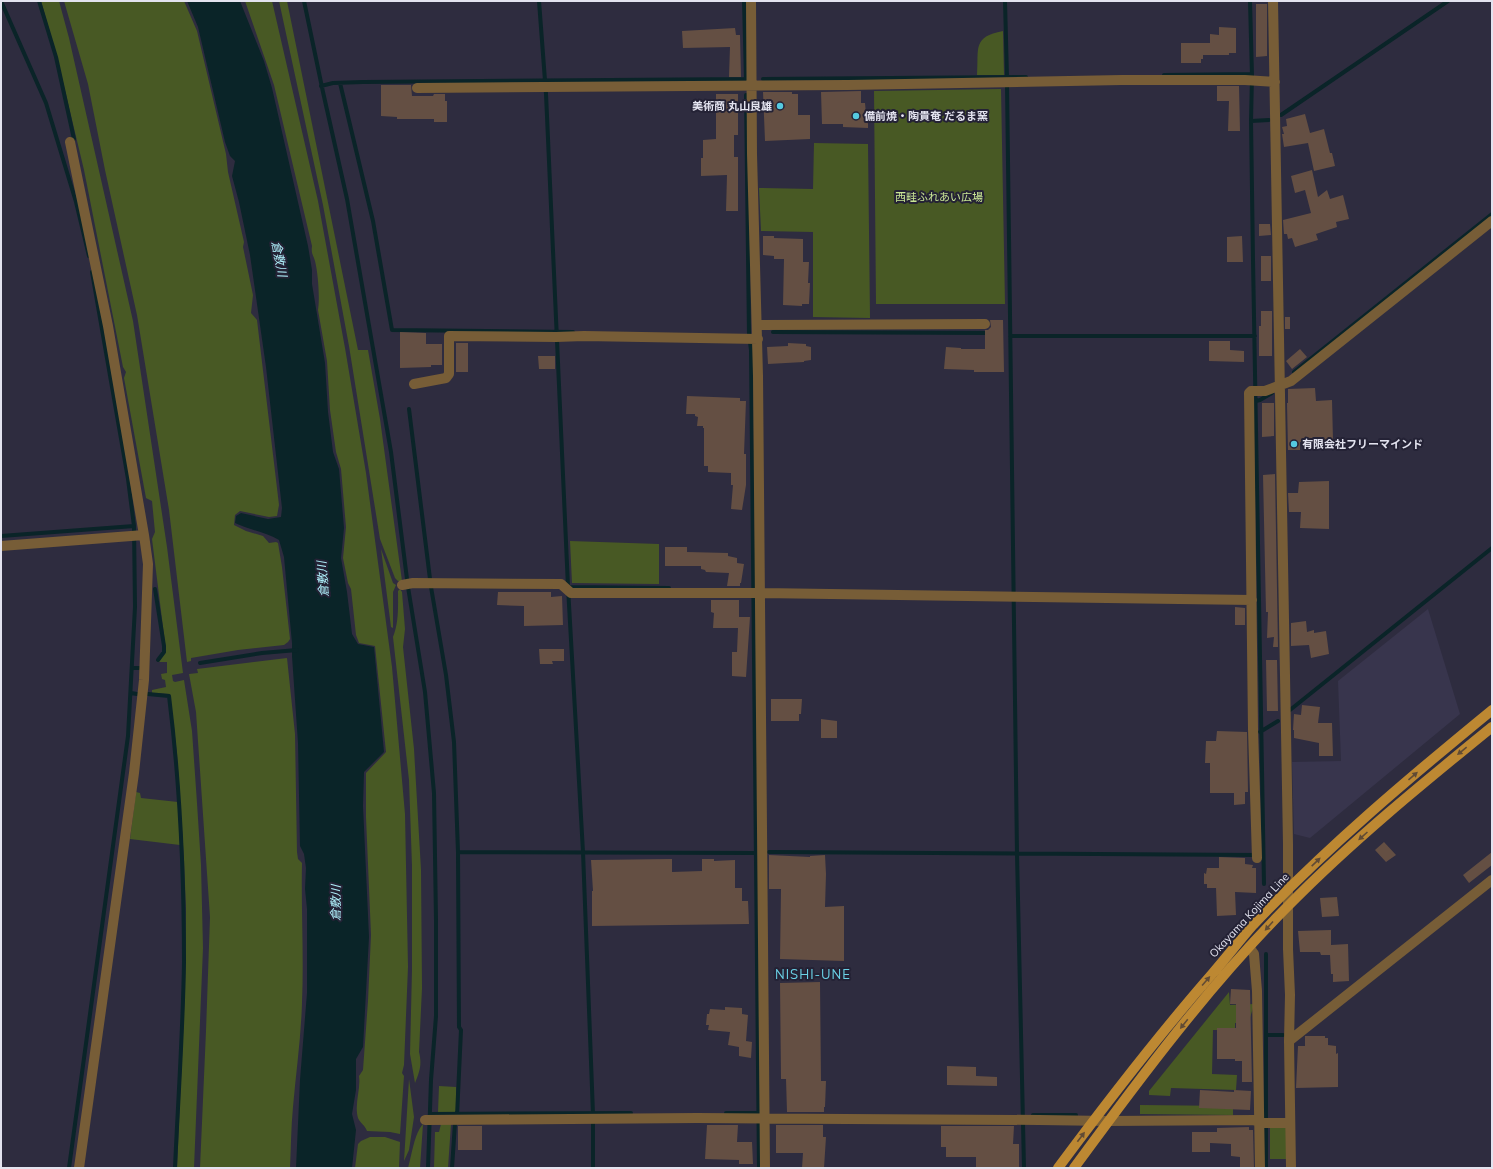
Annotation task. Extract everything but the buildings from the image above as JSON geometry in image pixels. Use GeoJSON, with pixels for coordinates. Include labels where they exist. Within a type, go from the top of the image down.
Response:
{"type":"FeatureCollection","features":[{"type":"Feature","properties":{"kind":"main road","name":"Okayama Kojima Line"},"geometry":{"type":"LineString","coordinates":[[1058,1168],[1130,1072],[1194,994],[1253,926],[1288,889],[1346,834],[1492,710]]}},
{"type":"Feature","properties":{"kind":"main road","name":"Okayama Kojima Line"},"geometry":{"type":"LineString","coordinates":[[1074,1168],[1108,1121],[1183,1024],[1249,947],[1323,871],[1409,795],[1492,727]]}},
{"type":"Feature","properties":{"kind":"street"},"geometry":{"type":"LineString","coordinates":[[751,1],[757,325],[752,339],[755,593],[765,1062],[760,1118],[765,1168]]}},
{"type":"Feature","properties":{"kind":"street"},"geometry":{"type":"LineString","coordinates":[[1273,1],[1288,889],[1288,979],[1290,995],[1289,1041],[1291,1168]]}},
{"type":"Feature","properties":{"kind":"street"},"geometry":{"type":"LineString","coordinates":[[417,88],[752,86],[1122,80],[1246,80],[1275,82]]}},
{"type":"Feature","properties":{"kind":"street"},"geometry":{"type":"LineString","coordinates":[[70,142],[108,326],[138,536],[148,564],[144,680],[134,773],[79,1168]]}},
{"type":"Feature","properties":{"kind":"street"},"geometry":{"type":"LineString","coordinates":[[1257,855],[1249,393],[1280,386],[1291,381],[1492,221]]}},
{"type":"Feature","properties":{"kind":"street"},"geometry":{"type":"LineString","coordinates":[[757,325],[985,324]]}},
{"type":"Feature","properties":{"kind":"street"},"geometry":{"type":"LineString","coordinates":[[414,384],[446,378],[449,374],[449,336],[584,336],[752,339]]}},
{"type":"Feature","properties":{"kind":"street"},"geometry":{"type":"LineString","coordinates":[[1,546],[138,536]]}},
{"type":"Feature","properties":{"kind":"street"},"geometry":{"type":"LineString","coordinates":[[402,585],[413,583],[561,584],[571,593],[755,593],[1013,597],[1252,598]]}},
{"type":"Feature","properties":{"kind":"street"},"geometry":{"type":"LineString","coordinates":[[1289,1041],[1492,880]]}},
{"type":"Feature","properties":{"kind":"street"},"geometry":{"type":"LineString","coordinates":[[1249,947],[1254,954],[1257,991],[1260,1168]]}},
{"type":"Feature","properties":{"kind":"street"},"geometry":{"type":"LineString","coordinates":[[430,1120],[540,1118],[760,1118],[1093,1121],[1254,1120],[1271,1123],[1290,1123]]}},
{"type":"Feature","properties":{"kind":"shaded area"},"geometry":{"type":"Polygon","coordinates":[[[1428,609],[1460,714],[1310,838],[1294,834],[1292,762],[1341,761],[1338,681],[1428,609]]]}},
{"type":"Feature","properties":{"kind":"green space"},"geometry":{"type":"Polygon","coordinates":[[[41,1],[59,1],[69,38],[133,321],[167,547],[183,673],[172,675],[173,681],[175,682],[184,680],[192,731],[201,865],[203,948],[194,1168],[177,1168],[185,990],[186,909],[177,754],[170,694],[152,693],[152,690],[166,687],[165,680],[162,679],[161,674],[167,673],[167,662],[159,662],[166,651],[152,539],[155,532],[152,501],[146,498],[124,378],[126,372],[123,367],[84,170],[57,57],[41,1]]]}},
{"type":"Feature","properties":{"kind":"green space"},"geometry":{"type":"Polygon","coordinates":[[[64,1],[184,1],[197,31],[226,154],[228,172],[244,242],[243,247],[253,295],[251,313],[257,320],[279,505],[277,516],[269,517],[240,511],[235,515],[234,525],[246,531],[263,536],[269,543],[278,543],[290,639],[284,645],[238,650],[191,658],[191,661],[187,662],[169,510],[137,315],[105,170],[88,84],[64,1]]]}},
{"type":"Feature","properties":{"kind":"green space"},"geometry":{"type":"Polygon","coordinates":[[[245,1],[272,1],[318,201],[366,473],[392,667],[405,814],[408,967],[404,1065],[402,1073],[404,1076],[400,1134],[367,1131],[359,1120],[357,1113],[359,1076],[363,1070],[371,935],[366,817],[366,773],[386,752],[375,646],[359,643],[356,635],[351,589],[348,583],[343,558],[346,527],[341,469],[336,452],[330,410],[327,361],[318,310],[318,279],[312,246],[274,85],[245,1]]]}},
{"type":"Feature","properties":{"kind":"green space"},"geometry":{"type":"Polygon","coordinates":[[[279,1],[287,1],[358,350],[368,350],[380,419],[402,581],[398,581],[395,578],[380,539],[349,346],[323,205],[279,1]]]}},
{"type":"Feature","properties":{"kind":"green space"},"geometry":{"type":"Polygon","coordinates":[[[1003,31],[1004,75],[977,75],[979,45],[986,37],[1003,31]]]}},
{"type":"Feature","properties":{"kind":"green space","name":"西畦ふれあい広場"},"geometry":{"type":"Polygon","coordinates":[[[1001,89],[1005,304],[876,304],[874,91],[1001,89]]]}},
{"type":"Feature","properties":{"kind":"green space"},"geometry":{"type":"Polygon","coordinates":[[[814,143],[868,144],[870,318],[813,317],[813,232],[761,231],[759,188],[813,189],[814,143]]]}},
{"type":"Feature","properties":{"kind":"green space"},"geometry":{"type":"Polygon","coordinates":[[[570,541],[659,544],[659,584],[572,583],[570,541]]]}},
{"type":"Feature","properties":{"kind":"green space"},"geometry":{"type":"Polygon","coordinates":[[[381,549],[393,583],[396,585],[393,592],[393,628],[391,627],[381,549]]]}},
{"type":"Feature","properties":{"kind":"green space"},"geometry":{"type":"Polygon","coordinates":[[[400,589],[402,592],[405,629],[403,647],[414,749],[421,870],[422,988],[419,1052],[420,1064],[415,1083],[410,1054],[412,866],[409,780],[393,637],[397,620],[398,591],[400,589]]]}},
{"type":"Feature","properties":{"kind":"green space"},"geometry":{"type":"Polygon","coordinates":[[[287,658],[295,734],[297,852],[298,859],[302,863],[303,950],[300,1042],[292,1115],[290,1168],[200,1168],[210,917],[196,712],[189,674],[198,673],[197,669],[287,658]]]}},
{"type":"Feature","properties":{"kind":"green space"},"geometry":{"type":"Polygon","coordinates":[[[136,792],[140,793],[141,798],[178,802],[180,845],[130,839],[136,792]]]}},
{"type":"Feature","properties":{"kind":"green space"},"geometry":{"type":"Polygon","coordinates":[[[1229,992],[1230,1005],[1254,1004],[1250,1018],[1240,1023],[1235,1023],[1235,1030],[1213,1030],[1212,1074],[1237,1075],[1236,1090],[1171,1088],[1170,1096],[1149,1095],[1149,1091],[1229,992]]]}},
{"type":"Feature","properties":{"kind":"green space"},"geometry":{"type":"Polygon","coordinates":[[[409,1079],[414,1117],[409,1150],[404,1161],[409,1079]]]}},
{"type":"Feature","properties":{"kind":"green space"},"geometry":{"type":"Polygon","coordinates":[[[439,1086],[456,1087],[456,1112],[438,1112],[439,1086]]]}},
{"type":"Feature","properties":{"kind":"green space"},"geometry":{"type":"Polygon","coordinates":[[[1140,1105],[1233,1106],[1233,1115],[1140,1114],[1140,1105]]]}},
{"type":"Feature","properties":{"kind":"green space"},"geometry":{"type":"Polygon","coordinates":[[[423,1124],[420,1168],[408,1168],[417,1133],[423,1124]]]}},
{"type":"Feature","properties":{"kind":"green space"},"geometry":{"type":"Polygon","coordinates":[[[441,1124],[451,1124],[448,1168],[434,1168],[435,1132],[439,1132],[441,1124]]]}},
{"type":"Feature","properties":{"kind":"green space"},"geometry":{"type":"Polygon","coordinates":[[[1270,1126],[1286,1126],[1287,1159],[1270,1159],[1270,1126]]]}},
{"type":"Feature","properties":{"kind":"green space"},"geometry":{"type":"Polygon","coordinates":[[[370,1137],[385,1137],[400,1142],[399,1168],[355,1168],[358,1144],[370,1137]]]}},
{"type":"Feature","properties":{"kind":"water","name":"倉敷川"},"geometry":{"type":"Polygon","coordinates":[[[187,1],[240,1],[264,61],[272,88],[308,246],[312,270],[312,284],[325,363],[328,412],[333,452],[339,469],[344,528],[341,558],[352,634],[358,644],[374,647],[384,752],[364,772],[363,806],[369,937],[363,1047],[356,1059],[356,1090],[352,1114],[356,1130],[352,1168],[296,1168],[300,1080],[307,993],[307,909],[305,889],[306,868],[304,854],[300,846],[298,743],[292,643],[284,557],[279,540],[235,523],[236,516],[241,513],[268,519],[281,517],[282,508],[266,367],[250,255],[232,176],[235,161],[230,156],[225,142],[198,27],[187,1]]]}},
{"type":"Feature","properties":{"kind":"waterway"},"geometry":{"type":"LineString","coordinates":[[1,1],[46,103],[76,202],[89,256]]}},
{"type":"Feature","properties":{"kind":"waterway"},"geometry":{"type":"LineString","coordinates":[[39,1],[56,57],[74,139]]}},
{"type":"Feature","properties":{"kind":"waterway"},"geometry":{"type":"LineString","coordinates":[[304,1],[347,199],[391,452],[408,587],[425,692],[434,793],[436,920],[436,1016],[431,1080],[428,1168]]}},
{"type":"Feature","properties":{"kind":"waterway"},"geometry":{"type":"LineString","coordinates":[[539,1],[546,94],[568,587],[583,852],[593,1114],[593,1168]]}},
{"type":"Feature","properties":{"kind":"waterway"},"geometry":{"type":"LineString","coordinates":[[744,1],[746,79]]}},
{"type":"Feature","properties":{"kind":"waterway"},"geometry":{"type":"LineString","coordinates":[[1005,1],[1007,78]]}},
{"type":"Feature","properties":{"kind":"waterway"},"geometry":{"type":"LineString","coordinates":[[1250,1],[1264,884]]}},
{"type":"Feature","properties":{"kind":"waterway"},"geometry":{"type":"LineString","coordinates":[[1281,115],[1448,1]]}},
{"type":"Feature","properties":{"kind":"waterway"},"geometry":{"type":"LineString","coordinates":[[1164,75],[1252,74]]}},
{"type":"Feature","properties":{"kind":"waterway"},"geometry":{"type":"LineString","coordinates":[[763,79],[1026,77]]}},
{"type":"Feature","properties":{"kind":"waterway"},"geometry":{"type":"LineString","coordinates":[[321,86],[333,83],[363,82],[747,79]]}},
{"type":"Feature","properties":{"kind":"waterway"},"geometry":{"type":"LineString","coordinates":[[340,83],[373,221],[392,330],[573,332]]}},
{"type":"Feature","properties":{"kind":"waterway"},"geometry":{"type":"LineString","coordinates":[[1007,84],[1017,854],[1024,1168]]}},
{"type":"Feature","properties":{"kind":"waterway"},"geometry":{"type":"LineString","coordinates":[[746,95],[749,334],[751,350],[759,1168]]}},
{"type":"Feature","properties":{"kind":"waterway"},"geometry":{"type":"LineString","coordinates":[[1251,121],[1269,120]]}},
{"type":"Feature","properties":{"kind":"waterway"},"geometry":{"type":"LineString","coordinates":[[1294,372],[1492,214]]}},
{"type":"Feature","properties":{"kind":"waterway"},"geometry":{"type":"LineString","coordinates":[[69,1168],[128,736],[135,607],[134,526],[128,479],[92,272]]}},
{"type":"Feature","properties":{"kind":"waterway"},"geometry":{"type":"LineString","coordinates":[[773,332],[990,333]]}},
{"type":"Feature","properties":{"kind":"waterway"},"geometry":{"type":"LineString","coordinates":[[1010,336],[1255,336]]}},
{"type":"Feature","properties":{"kind":"waterway"},"geometry":{"type":"LineString","coordinates":[[1256,401],[1272,393]]}},
{"type":"Feature","properties":{"kind":"waterway"},"geometry":{"type":"LineString","coordinates":[[409,409],[431,587],[446,675],[454,742],[458,852],[459,1027],[461,1030],[457,1116]]}},
{"type":"Feature","properties":{"kind":"waterway"},"geometry":{"type":"LineString","coordinates":[[1,536],[134,526]]}},
{"type":"Feature","properties":{"kind":"waterway"},"geometry":{"type":"LineString","coordinates":[[1290,710],[1492,548]]}},
{"type":"Feature","properties":{"kind":"waterway"},"geometry":{"type":"LineString","coordinates":[[568,587],[669,588]]}},
{"type":"Feature","properties":{"kind":"waterway"},"geometry":{"type":"LineString","coordinates":[[155,589],[164,646],[164,652],[158,660]]}},
{"type":"Feature","properties":{"kind":"waterway"},"geometry":{"type":"LineString","coordinates":[[200,663],[262,653],[297,650]]}},
{"type":"Feature","properties":{"kind":"waterway"},"geometry":{"type":"LineString","coordinates":[[132,668],[139,668]]}},
{"type":"Feature","properties":{"kind":"waterway"},"geometry":{"type":"LineString","coordinates":[[131,693],[137,694]]}},
{"type":"Feature","properties":{"kind":"waterway"},"geometry":{"type":"LineString","coordinates":[[148,694],[169,696],[181,829],[184,962],[182,1040],[175,1168]]}},
{"type":"Feature","properties":{"kind":"waterway"},"geometry":{"type":"LineString","coordinates":[[1260,732],[1278,721]]}},
{"type":"Feature","properties":{"kind":"waterway"},"geometry":{"type":"LineString","coordinates":[[458,852],[757,853]]}},
{"type":"Feature","properties":{"kind":"waterway"},"geometry":{"type":"LineString","coordinates":[[769,852],[1257,855]]}},
{"type":"Feature","properties":{"kind":"waterway"},"geometry":{"type":"LineString","coordinates":[[1266,954],[1266,1168]]}},
{"type":"Feature","properties":{"kind":"waterway"},"geometry":{"type":"LineString","coordinates":[[1266,1035],[1283,1035]]}},
{"type":"Feature","properties":{"kind":"waterway"},"geometry":{"type":"LineString","coordinates":[[430,1114],[631,1113]]}},
{"type":"Feature","properties":{"kind":"waterway"},"geometry":{"type":"LineString","coordinates":[[726,1113],[759,1113]]}},
{"type":"Feature","properties":{"kind":"waterway"},"geometry":{"type":"LineString","coordinates":[[1033,1115],[1076,1115]]}},
{"type":"Feature","properties":{"kind":"waterway"},"geometry":{"type":"LineString","coordinates":[[452,1168],[455,1123]]}},
{"type":"Feature","properties":{"kind":"place","name":"美術商 丸山良雄"},"geometry":{"type":"Point","coordinates":[780,106]}},
{"type":"Feature","properties":{"kind":"place","name":"備前焼・陶貴奄 だるま窯"},"geometry":{"type":"Point","coordinates":[856,116]}},
{"type":"Feature","properties":{"kind":"place","name":"有限会社フリーマインド"},"geometry":{"type":"Point","coordinates":[1294,444]}},
{"type":"Feature","properties":{"kind":"district","name":"NISHI-UNE"},"geometry":{"type":"Point","coordinates":[813,974]}}]}
